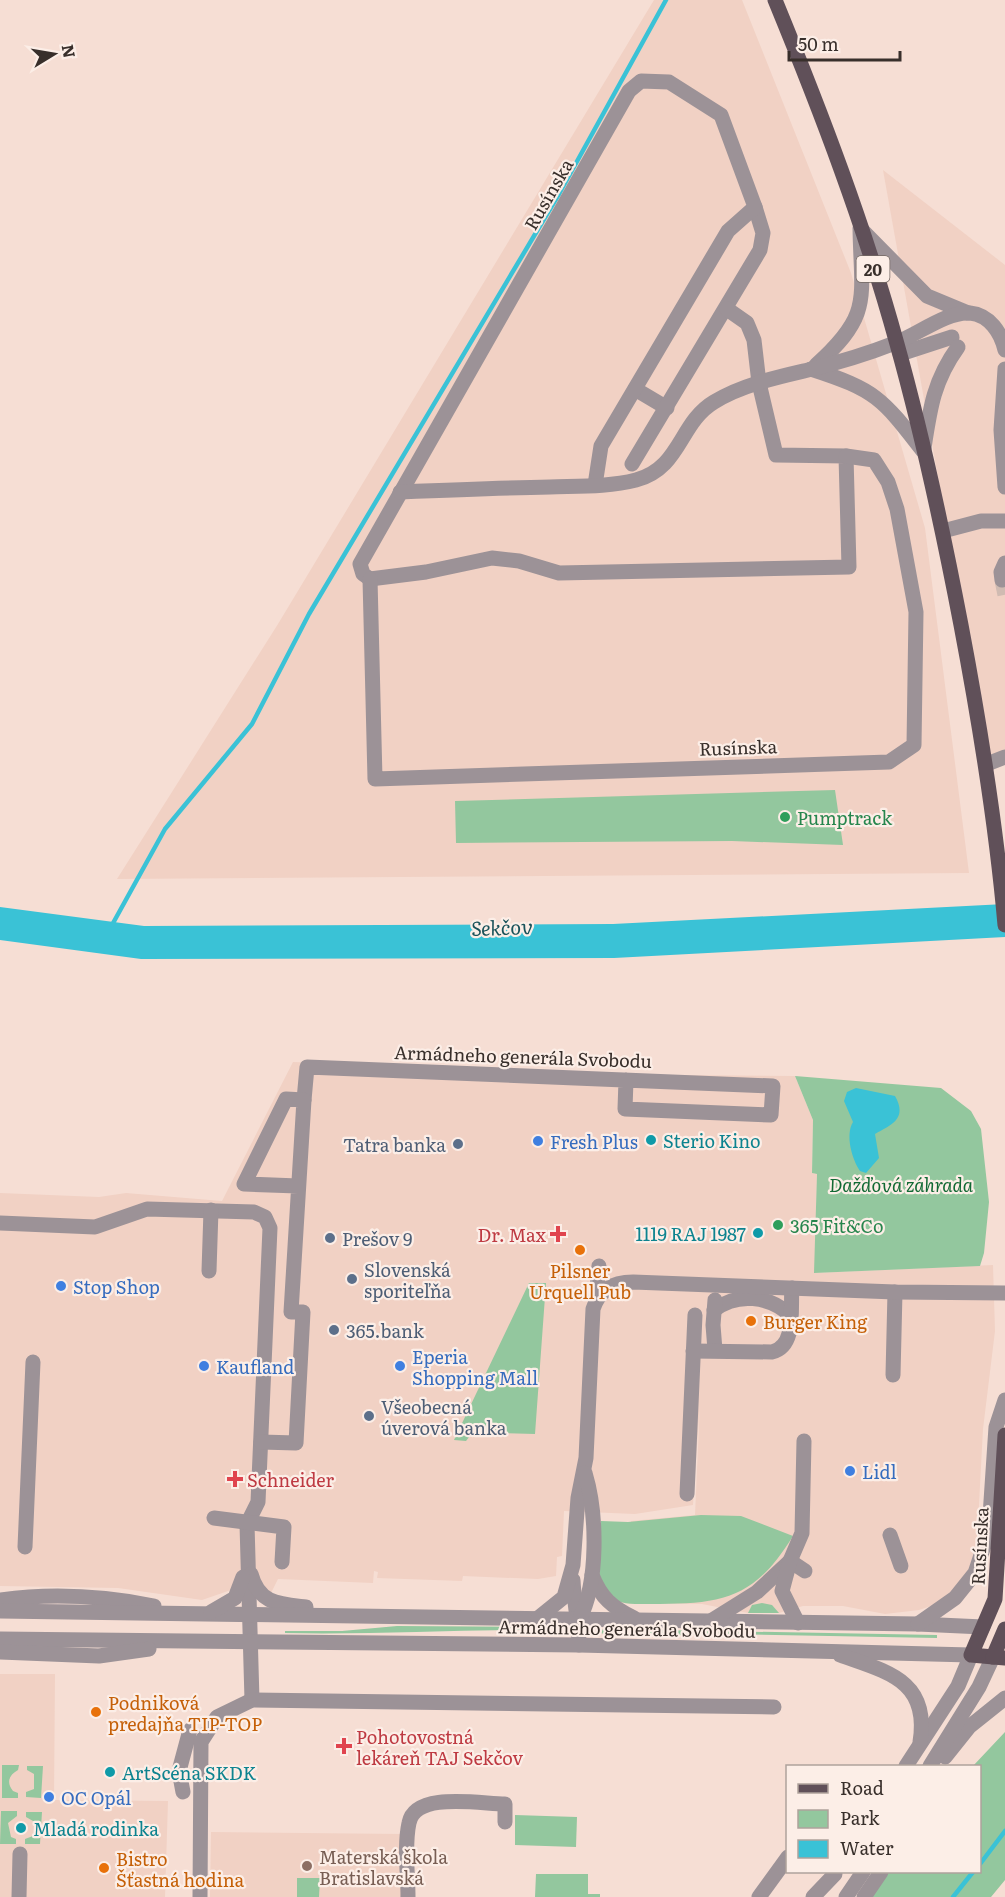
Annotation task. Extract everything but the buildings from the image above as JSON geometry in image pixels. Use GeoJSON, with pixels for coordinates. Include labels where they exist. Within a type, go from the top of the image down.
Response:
{"type":"FeatureCollection","features":[{"type":"Feature","properties":{"kind":"main road","name":"20"},"geometry":{"type":"LineString","coordinates":[[776,0],[860,228],[898,348],[943,531],[987,764],[1005,925]]}},
{"type":"Feature","properties":{"kind":"main road","name":"Rusínska"},"geometry":{"type":"LineString","coordinates":[[971,1655],[995,1599],[1005,1435]]}},
{"type":"Feature","properties":{"kind":"main road"},"geometry":{"type":"LineString","coordinates":[[983,1627],[1005,1629],[999,1658]]}},
{"type":"Feature","properties":{"kind":"main road","name":"Armádneho generála Svobodu"},"geometry":{"type":"LineString","coordinates":[[971,1655],[999,1658]]}},
{"type":"Feature","properties":{"kind":"street","name":"Rusínska"},"geometry":{"type":"LineString","coordinates":[[632,464],[727,309],[760,250],[763,233],[721,116],[669,82],[641,81],[629,91],[360,564],[363,574],[370,579],[375,779],[889,762],[914,745],[916,612],[897,509],[888,482],[874,460],[846,456],[776,455],[759,383],[758,357],[747,323],[727,309]]}},
{"type":"Feature","properties":{"kind":"street"},"geometry":{"type":"LineString","coordinates":[[595,485],[601,446],[728,231],[755,207]]}},
{"type":"Feature","properties":{"kind":"street"},"geometry":{"type":"LineString","coordinates":[[860,228],[927,296],[990,322],[1002,337],[1005,350]]}},
{"type":"Feature","properties":{"kind":"street"},"geometry":{"type":"LineString","coordinates":[[811,369],[843,340],[856,322],[861,304],[860,228]]}},
{"type":"Feature","properties":{"kind":"street"},"geometry":{"type":"LineString","coordinates":[[898,348],[929,325],[968,313]]}},
{"type":"Feature","properties":{"kind":"street"},"geometry":{"type":"LineString","coordinates":[[400,492],[595,485],[635,480],[654,473],[671,459],[695,420],[713,402],[759,383],[811,369],[898,348],[955,342],[942,368],[931,400],[923,451]]}},
{"type":"Feature","properties":{"kind":"street"},"geometry":{"type":"LineString","coordinates":[[811,369],[854,383],[888,405],[923,451]]}},
{"type":"Feature","properties":{"kind":"street"},"geometry":{"type":"LineString","coordinates":[[1005,369],[1002,430],[1005,487]]}},
{"type":"Feature","properties":{"kind":"street"},"geometry":{"type":"LineString","coordinates":[[635,389],[667,408]]}},
{"type":"Feature","properties":{"kind":"street"},"geometry":{"type":"LineString","coordinates":[[370,579],[426,572],[492,558],[519,561],[559,573],[849,567],[846,456]]}},
{"type":"Feature","properties":{"kind":"street"},"geometry":{"type":"LineString","coordinates":[[943,531],[981,521],[1005,520]]}},
{"type":"Feature","properties":{"kind":"street"},"geometry":{"type":"LineString","coordinates":[[1002,580],[1001,572],[1005,563]]}},
{"type":"Feature","properties":{"kind":"street"},"geometry":{"type":"LineString","coordinates":[[987,764],[1005,757]]}},
{"type":"Feature","properties":{"kind":"street","name":"Armádneho generála Svobodu"},"geometry":{"type":"LineString","coordinates":[[304,1100],[307,1067],[626,1080],[772,1086],[771,1115],[625,1109],[626,1080]]}},
{"type":"Feature","properties":{"kind":"street"},"geometry":{"type":"LineString","coordinates":[[261,1442],[296,1443],[303,1312],[291,1312],[304,1100],[286,1099],[244,1184],[298,1186]]}},
{"type":"Feature","properties":{"kind":"street"},"geometry":{"type":"LineString","coordinates":[[0,1223],[94,1227],[147,1209],[254,1212],[265,1217],[270,1228],[258,1502],[246,1524],[252,1700]]}},
{"type":"Feature","properties":{"kind":"street"},"geometry":{"type":"LineString","coordinates":[[209,1272],[211,1210]]}},
{"type":"Feature","properties":{"kind":"street","name":"Armádneho generála Svobodu"},"geometry":{"type":"LineString","coordinates":[[538,1618],[564,1597],[573,1565],[578,1498],[585,1473],[593,1309],[597,1298],[598,1266]]}},
{"type":"Feature","properties":{"kind":"street"},"geometry":{"type":"LineString","coordinates":[[597,1298],[607,1288],[624,1282],[895,1292],[998,1293]]}},
{"type":"Feature","properties":{"kind":"street"},"geometry":{"type":"LineString","coordinates":[[715,1350],[716,1285]]}},
{"type":"Feature","properties":{"kind":"street"},"geometry":{"type":"LineString","coordinates":[[693,1351],[776,1351],[784,1345],[789,1336],[792,1288]]}},
{"type":"Feature","properties":{"kind":"street"},"geometry":{"type":"LineString","coordinates":[[893,1375],[895,1292]]}},
{"type":"Feature","properties":{"kind":"street"},"geometry":{"type":"LineString","coordinates":[[714,1310],[735,1300],[769,1300],[790,1315]]}},
{"type":"Feature","properties":{"kind":"street"},"geometry":{"type":"LineString","coordinates":[[687,1494],[695,1315]]}},
{"type":"Feature","properties":{"kind":"street"},"geometry":{"type":"LineString","coordinates":[[26,1547],[33,1362]]}},
{"type":"Feature","properties":{"kind":"street"},"geometry":{"type":"LineString","coordinates":[[918,1624],[955,1598],[975,1574],[989,1531],[996,1427],[1005,1400]]}},
{"type":"Feature","properties":{"kind":"street"},"geometry":{"type":"LineString","coordinates":[[798,1623],[782,1591],[790,1561],[802,1533],[804,1441]]}},
{"type":"Feature","properties":{"kind":"street"},"geometry":{"type":"LineString","coordinates":[[579,1620],[586,1605],[591,1572],[593,1499],[585,1473]]}},
{"type":"Feature","properties":{"kind":"street"},"geometry":{"type":"LineString","coordinates":[[214,1518],[233,1519],[246,1524],[284,1527],[282,1562]]}},
{"type":"Feature","properties":{"kind":"street"},"geometry":{"type":"LineString","coordinates":[[890,1534],[901,1566]]}},
{"type":"Feature","properties":{"kind":"street"},"geometry":{"type":"LineString","coordinates":[[0,1600],[23,1597],[114,1598],[199,1614],[226,1606],[238,1593],[247,1556]]}},
{"type":"Feature","properties":{"kind":"street","name":"Armádneho generála Svobodu"},"geometry":{"type":"LineString","coordinates":[[247,1556],[256,1589],[270,1602],[391,1617]]}},
{"type":"Feature","properties":{"kind":"street"},"geometry":{"type":"LineString","coordinates":[[790,1561],[805,1571]]}},
{"type":"Feature","properties":{"kind":"street","name":"Armádneho generála Svobodu"},"geometry":{"type":"LineString","coordinates":[[709,1622],[757,1592],[790,1561]]}},
{"type":"Feature","properties":{"kind":"street"},"geometry":{"type":"LineString","coordinates":[[573,1565],[574,1600],[579,1620],[579,1646]]}},
{"type":"Feature","properties":{"kind":"street"},"geometry":{"type":"LineString","coordinates":[[591,1572],[602,1597],[616,1609],[639,1621]]}},
{"type":"Feature","properties":{"kind":"street","name":"Armádneho generála Svobodu"},"geometry":{"type":"LineString","coordinates":[[0,1611],[918,1624],[983,1627]]}},
{"type":"Feature","properties":{"kind":"street","name":"Armádneho generála Svobodu"},"geometry":{"type":"LineString","coordinates":[[0,1639],[829,1650],[971,1655]]}},
{"type":"Feature","properties":{"kind":"street"},"geometry":{"type":"LineString","coordinates":[[0,1652],[99,1656],[194,1642]]}},
{"type":"Feature","properties":{"kind":"street"},"geometry":{"type":"LineString","coordinates":[[829,1650],[882,1668],[898,1677],[910,1690],[921,1708],[923,1726],[919,1747]]}},
{"type":"Feature","properties":{"kind":"street"},"geometry":{"type":"LineString","coordinates":[[907,1765],[958,1686],[971,1655]]}},
{"type":"Feature","properties":{"kind":"street"},"geometry":{"type":"LineString","coordinates":[[931,1765],[999,1658]]}},
{"type":"Feature","properties":{"kind":"street"},"geometry":{"type":"LineString","coordinates":[[940,1765],[969,1727],[1005,1698]]}},
{"type":"Feature","properties":{"kind":"street"},"geometry":{"type":"LineString","coordinates":[[200,1897],[201,1742],[217,1717],[252,1700],[774,1707]]}},
{"type":"Feature","properties":{"kind":"street"},"geometry":{"type":"LineString","coordinates":[[190,1730],[177,1792],[201,1792]]}},
{"type":"Feature","properties":{"kind":"street"},"geometry":{"type":"LineString","coordinates":[[408,1897],[409,1821],[415,1809],[430,1802],[505,1804],[505,1822]]}},
{"type":"Feature","properties":{"kind":"street"},"geometry":{"type":"LineString","coordinates":[[19,1897],[20,1854]]}},
{"type":"Feature","properties":{"kind":"street"},"geometry":{"type":"LineString","coordinates":[[759,1897],[786,1860]]}},
{"type":"Feature","properties":{"kind":"street"},"geometry":{"type":"LineString","coordinates":[[813,1897],[836,1873]]}},
{"type":"Feature","properties":{"kind":"street"},"geometry":{"type":"LineString","coordinates":[[820,1897],[836,1873]]}},
{"type":"Feature","properties":{"kind":"street"},"geometry":{"type":"LineString","coordinates":[[846,1897],[862,1873]]}},
{"type":"Feature","properties":{"kind":"street"},"geometry":{"type":"LineString","coordinates":[[864,1897],[880,1873]]}},
{"type":"Feature","properties":{"kind":"shaded area"},"geometry":{"type":"Polygon","coordinates":[[[654,0],[742,0],[851,273],[925,528],[969,873],[117,879],[278,624],[654,0]]]}},
{"type":"Feature","properties":{"kind":"shaded area"},"geometry":{"type":"Polygon","coordinates":[[[883,170],[1005,265],[1005,763],[990,768],[883,170]]]}},
{"type":"Feature","properties":{"kind":"shaded area"},"geometry":{"type":"Polygon","coordinates":[[[293,1062],[667,1075],[795,1076],[813,1120],[812,1173],[817,1174],[815,1273],[993,1265],[995,1331],[983,1429],[977,1542],[969,1569],[954,1590],[934,1605],[919,1610],[885,1614],[843,1606],[803,1606],[779,1613],[748,1613],[702,1604],[622,1603],[631,1521],[695,1515],[700,1402],[693,1505],[635,1514],[564,1511],[562,1556],[557,1557],[556,1576],[538,1579],[463,1576],[462,1581],[377,1578],[378,1572],[374,1571],[373,1583],[278,1579],[271,1593],[231,1590],[202,1600],[118,1588],[0,1586],[0,1193],[99,1197],[126,1193],[222,1201],[293,1062]]]}},
{"type":"Feature","properties":{"kind":"shaded area"},"geometry":{"type":"Polygon","coordinates":[[[0,1674],[55,1674],[54,1800],[168,1801],[165,1897],[0,1897],[0,1674]]]}},
{"type":"Feature","properties":{"kind":"shaded area","name":"Materská škola Bratislavská"},"geometry":{"type":"Polygon","coordinates":[[[211,1832],[403,1834],[402,1897],[210,1897],[211,1832]]]}},
{"type":"Feature","properties":{"kind":"green space"},"geometry":{"type":"Polygon","coordinates":[[[835,790],[843,845],[732,841],[456,843],[455,801],[835,790]]]}},
{"type":"Feature","properties":{"kind":"green space","name":"Dažďová záhrada"},"geometry":{"type":"Polygon","coordinates":[[[795,1076],[941,1088],[971,1111],[981,1129],[989,1202],[984,1253],[980,1266],[814,1273],[817,1174],[812,1173],[813,1120],[795,1076]]]}},
{"type":"Feature","properties":{"kind":"green space"},"geometry":{"type":"Polygon","coordinates":[[[529,1283],[546,1283],[535,1434],[473,1432],[466,1441],[454,1440],[529,1283]]]}},
{"type":"Feature","properties":{"kind":"green space"},"geometry":{"type":"Polygon","coordinates":[[[701,1515],[741,1516],[793,1536],[764,1574],[749,1586],[716,1600],[697,1603],[639,1604],[621,1602],[607,1593],[599,1568],[601,1521],[628,1522],[701,1515]]]}},
{"type":"Feature","properties":{"kind":"green space"},"geometry":{"type":"Polygon","coordinates":[[[762,1603],[772,1605],[779,1613],[748,1613],[752,1605],[762,1603]]]}},
{"type":"Feature","properties":{"kind":"green space"},"geometry":{"type":"Polygon","coordinates":[[[397,1626],[549,1628],[545,1630],[285,1633],[285,1631],[342,1631],[397,1626]]]}},
{"type":"Feature","properties":{"kind":"green space"},"geometry":{"type":"Polygon","coordinates":[[[603,1629],[937,1635],[937,1638],[724,1634],[613,1637],[601,1633],[603,1629]]]}},
{"type":"Feature","properties":{"kind":"green space"},"geometry":{"type":"Polygon","coordinates":[[[1005,1732],[1005,1880],[991,1897],[861,1897],[877,1873],[981,1873],[981,1765],[974,1765],[1005,1732]]]}},
{"type":"Feature","properties":{"kind":"green space"},"geometry":{"type":"Polygon","coordinates":[[[2,1765],[19,1765],[9,1782],[13,1791],[18,1793],[18,1798],[2,1798],[2,1765]]]}},
{"type":"Feature","properties":{"kind":"green space"},"geometry":{"type":"Polygon","coordinates":[[[27,1766],[43,1766],[41,1798],[26,1797],[26,1792],[34,1789],[34,1774],[27,1770],[27,1766]]]}},
{"type":"Feature","properties":{"kind":"green space"},"geometry":{"type":"Polygon","coordinates":[[[1,1811],[17,1811],[17,1816],[8,1823],[11,1837],[16,1839],[16,1844],[0,1844],[1,1811]]]}},
{"type":"Feature","properties":{"kind":"green space"},"geometry":{"type":"Polygon","coordinates":[[[26,1812],[42,1812],[40,1844],[25,1844],[25,1839],[33,1836],[35,1830],[33,1821],[26,1817],[26,1812]]]}},
{"type":"Feature","properties":{"kind":"green space"},"geometry":{"type":"Polygon","coordinates":[[[515,1815],[577,1817],[576,1847],[515,1845],[515,1815]]]}},
{"type":"Feature","properties":{"kind":"green space"},"geometry":{"type":"Polygon","coordinates":[[[536,1874],[588,1874],[588,1894],[600,1894],[600,1897],[535,1897],[536,1874]]]}},
{"type":"Feature","properties":{"kind":"green space"},"geometry":{"type":"Polygon","coordinates":[[[297,1878],[320,1878],[319,1897],[297,1897],[297,1878]]]}},
{"type":"Feature","properties":{"kind":"water","name":"Sekčov"},"geometry":{"type":"Polygon","coordinates":[[[1005,904],[1005,937],[614,958],[141,959],[0,940],[0,907],[144,926],[613,924],[1005,904]]]}},
{"type":"Feature","properties":{"kind":"water"},"geometry":{"type":"Polygon","coordinates":[[[856,1088],[895,1096],[900,1110],[899,1116],[892,1124],[875,1134],[879,1158],[866,1173],[860,1171],[852,1154],[850,1133],[853,1122],[844,1101],[847,1092],[856,1088]]]}},
{"type":"Feature","properties":{"kind":"waterway"},"geometry":{"type":"LineString","coordinates":[[112,925],[165,829],[252,724],[309,614],[559,194],[666,0]]}},
{"type":"Feature","properties":{"kind":"waterway"},"geometry":{"type":"LineString","coordinates":[[981,1863],[1005,1831]]}},
{"type":"Feature","properties":{"kind":"waterway"},"geometry":{"type":"LineString","coordinates":[[953,1897],[972,1873]]}},
{"type":"Feature","properties":{"kind":"tunnel"},"geometry":{"type":"LineString","coordinates":[[1002,580],[1005,595]]}},
{"type":"Feature","properties":{"kind":"place","name":"Pumptrack"},"geometry":{"type":"Point","coordinates":[785,817]}},
{"type":"Feature","properties":{"kind":"place","name":"Sterio Kino"},"geometry":{"type":"Point","coordinates":[651,1140]}},
{"type":"Feature","properties":{"kind":"place","name":"Fresh Plus"},"geometry":{"type":"Point","coordinates":[538,1141]}},
{"type":"Feature","properties":{"kind":"place","name":"Tatra banka"},"geometry":{"type":"Point","coordinates":[458,1144]}},
{"type":"Feature","properties":{"kind":"place","name":"365 Fit&Co"},"geometry":{"type":"Point","coordinates":[778,1225]}},
{"type":"Feature","properties":{"kind":"place","name":"1119 RAJ 1987"},"geometry":{"type":"Point","coordinates":[758,1233]}},
{"type":"Feature","properties":{"kind":"place","name":"Dr. Max"},"geometry":{"type":"Point","coordinates":[558,1234]}},
{"type":"Feature","properties":{"kind":"place","name":"Prešov 9"},"geometry":{"type":"Point","coordinates":[330,1238]}},
{"type":"Feature","properties":{"kind":"place","name":"Pilsner Urquell Pub"},"geometry":{"type":"Point","coordinates":[580,1250]}},
{"type":"Feature","properties":{"kind":"place","name":"Slovenská sporiteľňa"},"geometry":{"type":"Point","coordinates":[352,1279]}},
{"type":"Feature","properties":{"kind":"place","name":"Stop Shop"},"geometry":{"type":"Point","coordinates":[61,1286]}},
{"type":"Feature","properties":{"kind":"place","name":"Burger King"},"geometry":{"type":"Point","coordinates":[751,1321]}},
{"type":"Feature","properties":{"kind":"place","name":"365.bank"},"geometry":{"type":"Point","coordinates":[334,1330]}},
{"type":"Feature","properties":{"kind":"place","name":"Kaufland"},"geometry":{"type":"Point","coordinates":[204,1366]}},
{"type":"Feature","properties":{"kind":"place","name":"Eperia Shopping Mall"},"geometry":{"type":"Point","coordinates":[400,1366]}},
{"type":"Feature","properties":{"kind":"place","name":"Všeobecná úverová banka"},"geometry":{"type":"Point","coordinates":[369,1416]}},
{"type":"Feature","properties":{"kind":"place","name":"Lidl"},"geometry":{"type":"Point","coordinates":[850,1471]}},
{"type":"Feature","properties":{"kind":"place","name":"Schneider"},"geometry":{"type":"Point","coordinates":[235,1479]}},
{"type":"Feature","properties":{"kind":"place","name":"Podniková predajňa TIP-TOP"},"geometry":{"type":"Point","coordinates":[96,1712]}},
{"type":"Feature","properties":{"kind":"place","name":"Pohotovostná lekáreň TAJ Sekčov"},"geometry":{"type":"Point","coordinates":[344,1746]}},
{"type":"Feature","properties":{"kind":"place","name":"ArtScéna SKDK"},"geometry":{"type":"Point","coordinates":[110,1772]}},
{"type":"Feature","properties":{"kind":"place","name":"OC Opál"},"geometry":{"type":"Point","coordinates":[49,1797]}},
{"type":"Feature","properties":{"kind":"place","name":"Mladá rodinka"},"geometry":{"type":"Point","coordinates":[21,1828]}},
{"type":"Feature","properties":{"kind":"place","name":"Materská škola Bratislavská"},"geometry":{"type":"Point","coordinates":[307,1866]}},
{"type":"Feature","properties":{"kind":"place","name":"Bistro Šťastná hodina"},"geometry":{"type":"Point","coordinates":[104,1868]}}]}
